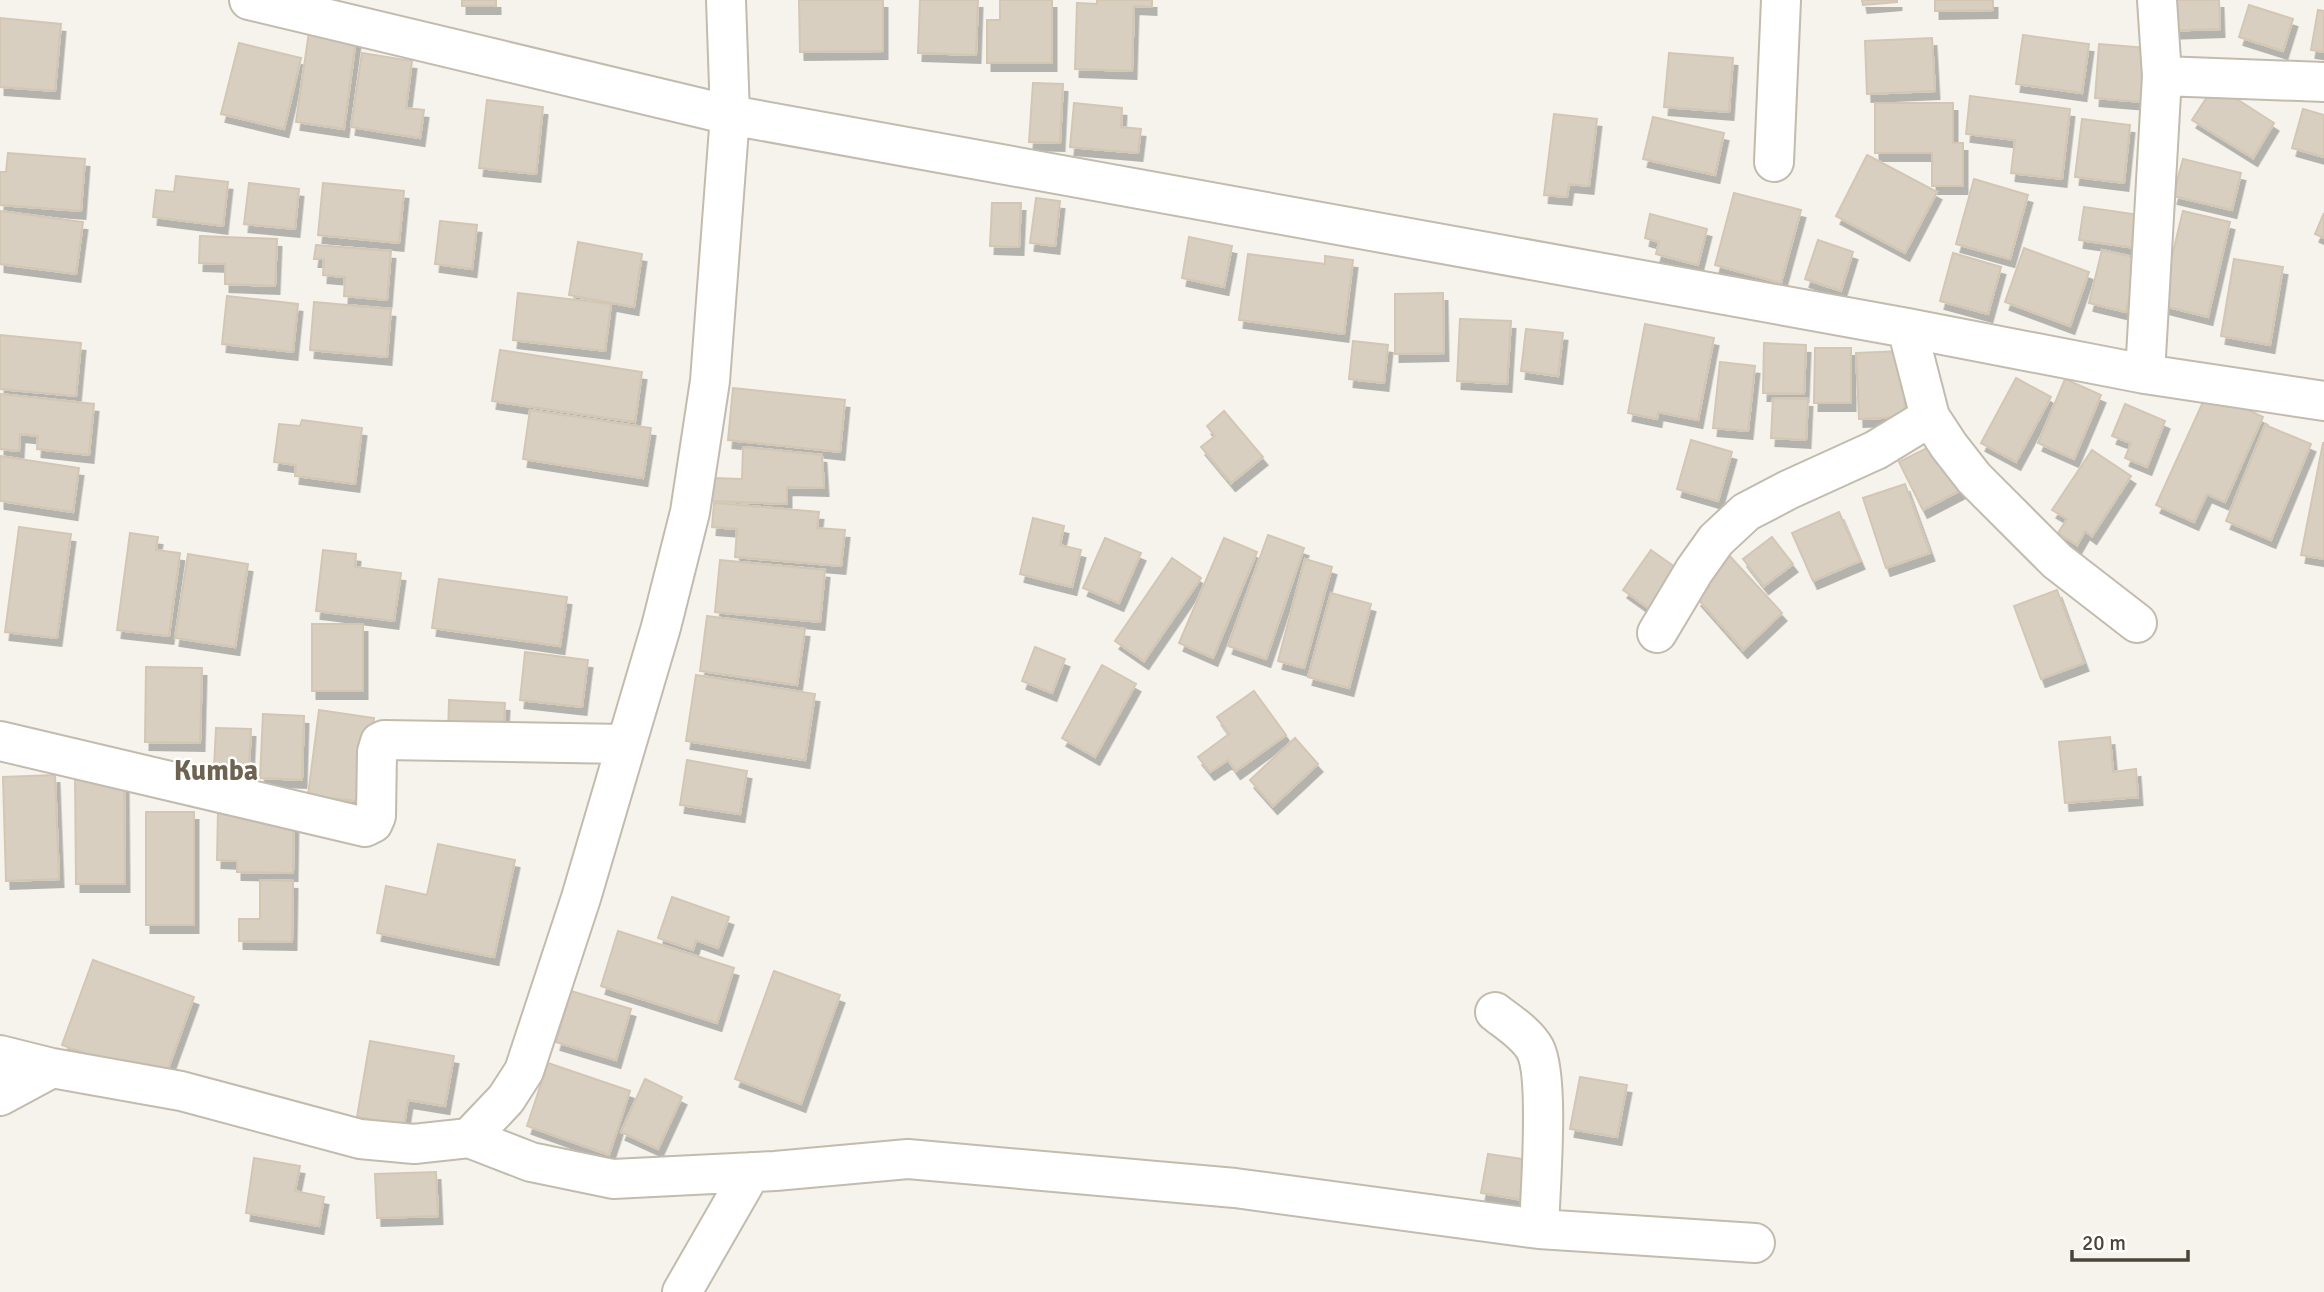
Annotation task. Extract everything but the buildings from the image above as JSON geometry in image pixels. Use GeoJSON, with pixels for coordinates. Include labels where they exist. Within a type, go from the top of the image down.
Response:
{"type":"FeatureCollection","features":[{"type":"Feature","properties":{"kind":"street"},"geometry":{"type":"LineString","coordinates":[[249,0],[730,115],[1907,328],[2145,374],[2324,401]]}},
{"type":"Feature","properties":{"kind":"street"},"geometry":{"type":"LineString","coordinates":[[469,1138],[506,1099],[523,1071],[581,898],[661,627],[690,512],[710,381],[730,115],[726,0]]}},
{"type":"Feature","properties":{"kind":"street"},"geometry":{"type":"LineString","coordinates":[[1774,162],[1781,0]]}},
{"type":"Feature","properties":{"kind":"street"},"geometry":{"type":"LineString","coordinates":[[2145,374],[2162,76],[2157,0]]}},
{"type":"Feature","properties":{"kind":"street"},"geometry":{"type":"LineString","coordinates":[[2162,76],[2324,82]]}},
{"type":"Feature","properties":{"kind":"street"},"geometry":{"type":"LineString","coordinates":[[1907,328],[1930,417],[1974,478],[2057,561],[2137,623]]}},
{"type":"Feature","properties":{"kind":"street"},"geometry":{"type":"LineString","coordinates":[[1657,633],[1694,570],[1716,540],[1746,512],[1788,489],[1876,450],[1930,417]]}},
{"type":"Feature","properties":{"kind":"street"},"geometry":{"type":"LineString","coordinates":[[0,741],[365,827],[373,823],[376,816],[377,752],[380,742],[384,740],[625,744]]}},
{"type":"Feature","properties":{"kind":"street"},"geometry":{"type":"LineString","coordinates":[[1495,1012],[1521,1032],[1535,1049],[1541,1068],[1539,1229]]}},
{"type":"Feature","properties":{"kind":"street"},"geometry":{"type":"LineString","coordinates":[[0,1055],[52,1068],[181,1091],[360,1139],[414,1144],[469,1138],[530,1162],[613,1179],[751,1172],[908,1158],[1235,1188],[1539,1229],[1755,1243]]}},
{"type":"Feature","properties":{"kind":"street"},"geometry":{"type":"LineString","coordinates":[[0,1096],[52,1068]]}},
{"type":"Feature","properties":{"kind":"street"},"geometry":{"type":"LineString","coordinates":[[682,1292],[751,1172]]}},
{"type":"Feature","properties":{"kind":"district","name":"Kumba"},"geometry":{"type":"Point","coordinates":[216,771]}}]}
